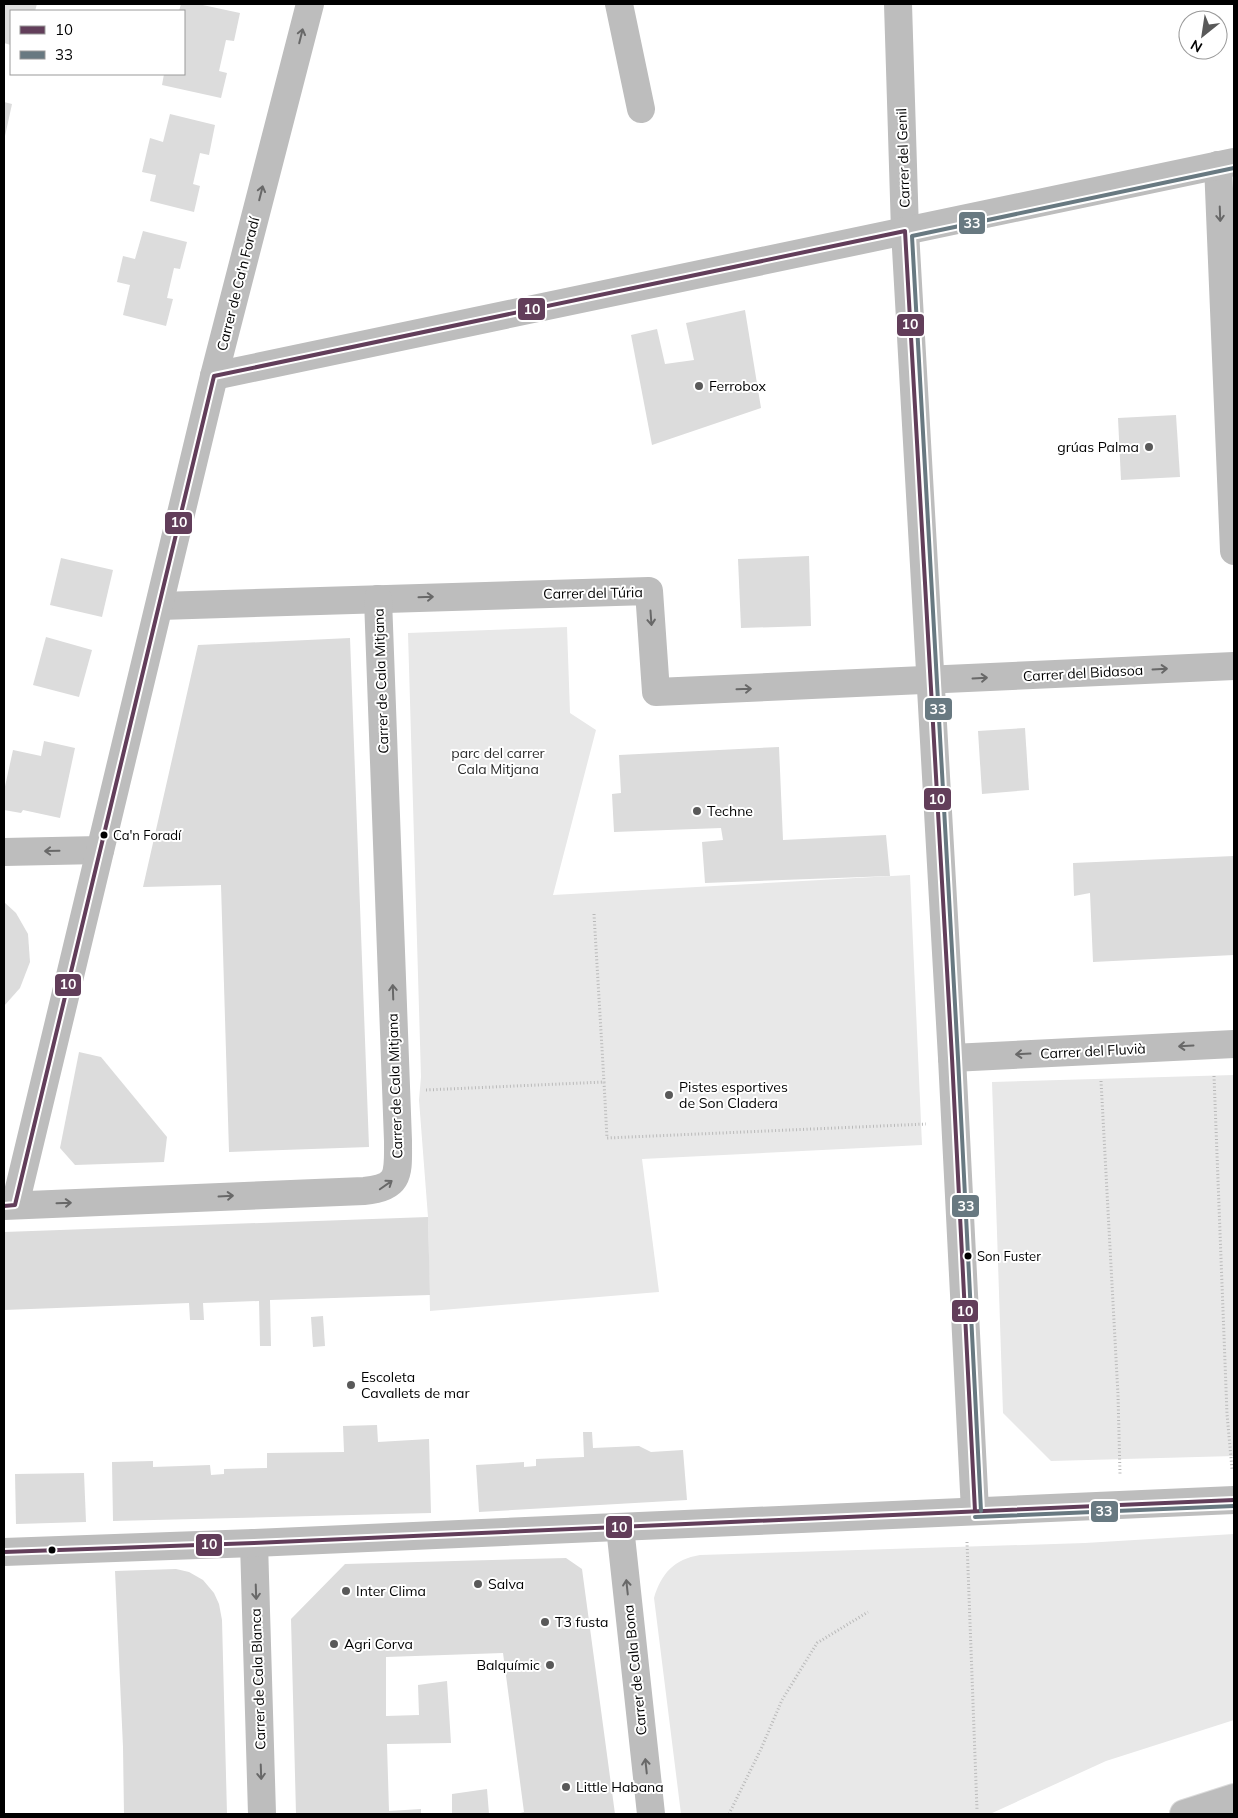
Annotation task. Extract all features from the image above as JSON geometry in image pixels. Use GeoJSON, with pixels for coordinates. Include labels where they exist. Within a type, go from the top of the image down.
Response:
{"type":"FeatureCollection","features":[{"type":"Feature","properties":{"kind":"main road","name":"Carrer de Ca'n Foradí"},"geometry":{"type":"LineString","coordinates":[[9,1206],[100,850],[214,376],[310,4]]}},
{"type":"Feature","properties":{"kind":"main road"},"geometry":{"type":"LineString","coordinates":[[619,4],[641,109]]}},
{"type":"Feature","properties":{"kind":"main road","name":"Carrer del Genil"},"geometry":{"type":"LineString","coordinates":[[898,4],[905,231],[952,1058],[970,1511]]}},
{"type":"Feature","properties":{"kind":"main road"},"geometry":{"type":"LineString","coordinates":[[214,376],[1226,163],[1234,551]]}},
{"type":"Feature","properties":{"kind":"main road","name":"Carrer del Túria"},"geometry":{"type":"LineString","coordinates":[[160,606],[649,591],[656,692],[931,680]]}},
{"type":"Feature","properties":{"kind":"main road","name":"Carrer de Cala Mitjana"},"geometry":{"type":"LineString","coordinates":[[9,1206],[380,1189],[392,1182],[396,1174],[398,1158],[378,598]]}},
{"type":"Feature","properties":{"kind":"main road","name":"Carrer del Bidasoa"},"geometry":{"type":"LineString","coordinates":[[931,680],[1234,666]]}},
{"type":"Feature","properties":{"kind":"main road"},"geometry":{"type":"LineString","coordinates":[[4,852],[100,850]]}},
{"type":"Feature","properties":{"kind":"main road","name":"Carrer del Fluvià"},"geometry":{"type":"LineString","coordinates":[[952,1058],[1223,1045]]}},
{"type":"Feature","properties":{"kind":"main road"},"geometry":{"type":"LineString","coordinates":[[4,1552],[254,1543],[1234,1500]]}},
{"type":"Feature","properties":{"kind":"main road","name":"Carrer de Cala Bona"},"geometry":{"type":"LineString","coordinates":[[620,1527],[651,1814]]}},
{"type":"Feature","properties":{"kind":"main road","name":"Carrer de Cala Blanca"},"geometry":{"type":"LineString","coordinates":[[254,1543],[262,1814]]}},
{"type":"Feature","properties":{"kind":"main road"},"geometry":{"type":"LineString","coordinates":[[1184,1814],[1234,1798]]}},
{"type":"Feature","properties":{"kind":"path"},"geometry":{"type":"LineString","coordinates":[[594,914],[607,1138],[955,1123]]}},
{"type":"Feature","properties":{"kind":"path"},"geometry":{"type":"LineString","coordinates":[[1223,1045],[1227,1414],[1234,1500]]}},
{"type":"Feature","properties":{"kind":"path"},"geometry":{"type":"LineString","coordinates":[[1100,1050],[1118,1394],[1120,1505]]}},
{"type":"Feature","properties":{"kind":"path"},"geometry":{"type":"LineString","coordinates":[[396,1091],[604,1082]]}},
{"type":"Feature","properties":{"kind":"path"},"geometry":{"type":"LineString","coordinates":[[970,1511],[977,1810]]}},
{"type":"Feature","properties":{"kind":"path"},"geometry":{"type":"LineString","coordinates":[[729,1814],[761,1749],[782,1700],[817,1642],[868,1612]]}},
{"type":"Feature","properties":{"kind":"green space","name":"Pistes esportives de Son Cladera"},"geometry":{"type":"Polygon","coordinates":[[[567,627],[570,713],[596,730],[553,895],[910,875],[922,1145],[642,1159],[659,1292],[430,1311],[428,1217],[419,1100],[421,1077],[408,633],[567,627]]]}},
{"type":"Feature","properties":{"kind":"green space"},"geometry":{"type":"Polygon","coordinates":[[[1234,1075],[1234,1456],[1051,1461],[1003,1413],[992,1082],[1234,1075]]]}},
{"type":"Feature","properties":{"kind":"green space"},"geometry":{"type":"Polygon","coordinates":[[[1234,1534],[1234,1720],[1106,1761],[990,1814],[681,1814],[654,1598],[665,1575],[683,1560],[700,1555],[1085,1543],[1234,1534]]]}},
{"type":"Feature","properties":{"kind":"building"},"geometry":{"type":"Polygon","coordinates":[[[4,4],[37,4],[35,10],[10,10],[10,45],[4,43],[4,4]]]}},
{"type":"Feature","properties":{"kind":"building"},"geometry":{"type":"Polygon","coordinates":[[[181,4],[198,4],[240,13],[234,41],[226,40],[219,71],[227,73],[221,98],[162,85],[164,75],[185,75],[185,10],[179,10],[181,4]]]}},
{"type":"Feature","properties":{"kind":"building"},"geometry":{"type":"Polygon","coordinates":[[[4,102],[12,104],[5,136],[4,136],[4,102]]]}},
{"type":"Feature","properties":{"kind":"building"},"geometry":{"type":"Polygon","coordinates":[[[170,114],[215,125],[209,155],[200,153],[193,184],[200,186],[194,212],[150,201],[156,175],[142,172],[150,138],[163,142],[170,114]]]}},
{"type":"Feature","properties":{"kind":"building"},"geometry":{"type":"Polygon","coordinates":[[[143,231],[187,242],[180,269],[174,268],[167,298],[173,299],[166,326],[123,315],[130,285],[117,282],[123,256],[135,259],[143,231]]]}},
{"type":"Feature","properties":{"kind":"building","name":"Ferrobox"},"geometry":{"type":"Polygon","coordinates":[[[745,310],[761,408],[652,445],[631,335],[657,329],[665,364],[694,360],[686,323],[745,310]]]}},
{"type":"Feature","properties":{"kind":"building","name":"grúas Palma"},"geometry":{"type":"Polygon","coordinates":[[[1176,415],[1180,477],[1121,480],[1118,418],[1176,415]]]}},
{"type":"Feature","properties":{"kind":"building"},"geometry":{"type":"Polygon","coordinates":[[[809,556],[811,626],[741,628],[738,559],[809,556]]]}},
{"type":"Feature","properties":{"kind":"building"},"geometry":{"type":"Polygon","coordinates":[[[61,558],[113,570],[102,617],[50,605],[61,558]]]}},
{"type":"Feature","properties":{"kind":"building"},"geometry":{"type":"Polygon","coordinates":[[[46,637],[92,650],[79,697],[33,685],[46,637]]]}},
{"type":"Feature","properties":{"kind":"building"},"geometry":{"type":"Polygon","coordinates":[[[350,638],[369,1147],[229,1152],[221,885],[143,887],[198,645],[350,638]]]}},
{"type":"Feature","properties":{"kind":"building"},"geometry":{"type":"Polygon","coordinates":[[[1025,728],[1029,790],[982,794],[978,731],[1025,728]]]}},
{"type":"Feature","properties":{"kind":"building"},"geometry":{"type":"Polygon","coordinates":[[[44,741],[75,748],[60,818],[23,810],[21,813],[4,810],[4,791],[13,750],[41,756],[44,741]]]}},
{"type":"Feature","properties":{"kind":"building","name":"Techne"},"geometry":{"type":"Polygon","coordinates":[[[779,747],[783,840],[886,835],[890,876],[705,883],[702,842],[723,840],[721,828],[614,832],[612,794],[621,793],[619,755],[779,747]]]}},
{"type":"Feature","properties":{"kind":"building"},"geometry":{"type":"Polygon","coordinates":[[[1234,856],[1234,955],[1093,962],[1090,893],[1074,896],[1073,863],[1234,856]]]}},
{"type":"Feature","properties":{"kind":"building"},"geometry":{"type":"Polygon","coordinates":[[[4,902],[16,913],[28,934],[30,962],[20,988],[4,1006],[4,902]]]}},
{"type":"Feature","properties":{"kind":"building"},"geometry":{"type":"Polygon","coordinates":[[[79,1052],[101,1057],[167,1137],[164,1162],[75,1165],[60,1148],[79,1052]]]}},
{"type":"Feature","properties":{"kind":"building"},"geometry":{"type":"Polygon","coordinates":[[[428,1217],[430,1295],[270,1300],[271,1346],[260,1346],[259,1301],[203,1303],[204,1320],[190,1320],[189,1303],[4,1310],[4,1232],[428,1217]]]}},
{"type":"Feature","properties":{"kind":"building"},"geometry":{"type":"Polygon","coordinates":[[[323,1316],[325,1346],[313,1347],[311,1317],[323,1316]]]}},
{"type":"Feature","properties":{"kind":"building"},"geometry":{"type":"Polygon","coordinates":[[[377,1425],[378,1442],[429,1439],[431,1513],[113,1521],[112,1462],[153,1461],[153,1467],[210,1465],[211,1475],[224,1474],[224,1469],[267,1468],[267,1453],[344,1452],[343,1426],[377,1425]]]}},
{"type":"Feature","properties":{"kind":"building"},"geometry":{"type":"Polygon","coordinates":[[[583,1432],[592,1432],[593,1448],[639,1446],[651,1452],[683,1450],[687,1500],[479,1512],[476,1465],[524,1462],[524,1467],[536,1466],[536,1459],[584,1457],[583,1432]]]}},
{"type":"Feature","properties":{"kind":"building"},"geometry":{"type":"Polygon","coordinates":[[[84,1473],[86,1522],[16,1524],[15,1474],[84,1473]]]}},
{"type":"Feature","properties":{"kind":"building"},"geometry":{"type":"Polygon","coordinates":[[[566,1558],[582,1569],[615,1814],[516,1814],[524,1812],[503,1653],[386,1657],[386,1716],[419,1715],[418,1685],[447,1681],[451,1743],[387,1744],[389,1811],[421,1809],[421,1814],[296,1814],[291,1619],[345,1564],[566,1558]]]}},
{"type":"Feature","properties":{"kind":"building"},"geometry":{"type":"Polygon","coordinates":[[[176,1569],[189,1572],[203,1580],[214,1593],[219,1604],[222,1620],[227,1814],[124,1814],[115,1571],[176,1569]]]}},
{"type":"Feature","properties":{"kind":"building"},"geometry":{"type":"Polygon","coordinates":[[[487,1789],[489,1814],[452,1814],[452,1794],[487,1789]]]}},
{"type":"Feature","properties":{"kind":"transit line","name":"33"},"geometry":{"type":"LineString","coordinates":[[981,1511],[958,1058],[912,236],[1234,168]]}},
{"type":"Feature","properties":{"kind":"transit line","name":"10"},"geometry":{"type":"LineString","coordinates":[[4,1206],[15,1205],[214,376],[905,231],[952,1058],[975,1511]]}},
{"type":"Feature","properties":{"kind":"transit line","name":"10"},"geometry":{"type":"LineString","coordinates":[[4,1552],[254,1543],[1234,1500]]}},
{"type":"Feature","properties":{"kind":"transit line","name":"33"},"geometry":{"type":"LineString","coordinates":[[975,1517],[1234,1506]]}},
{"type":"Feature","properties":{"kind":"place","name":"Ferrobox"},"geometry":{"type":"Point","coordinates":[699,386]}},
{"type":"Feature","properties":{"kind":"place","name":"grúas Palma"},"geometry":{"type":"Point","coordinates":[1149,447]}},
{"type":"Feature","properties":{"kind":"place","name":"Techne"},"geometry":{"type":"Point","coordinates":[697,811]}},
{"type":"Feature","properties":{"kind":"place","name":"Ca'n Foradí"},"geometry":{"type":"Point","coordinates":[104,835]}},
{"type":"Feature","properties":{"kind":"place","name":"Pistes esportives de Son Cladera"},"geometry":{"type":"Point","coordinates":[669,1095]}},
{"type":"Feature","properties":{"kind":"place","name":"Son Fuster"},"geometry":{"type":"Point","coordinates":[968,1256]}},
{"type":"Feature","properties":{"kind":"place","name":"Escoleta Cavallets de mar"},"geometry":{"type":"Point","coordinates":[351,1385]}},
{"type":"Feature","properties":{"kind":"place","name":"Salva"},"geometry":{"type":"Point","coordinates":[478,1584]}},
{"type":"Feature","properties":{"kind":"place","name":"Inter Clima"},"geometry":{"type":"Point","coordinates":[346,1591]}},
{"type":"Feature","properties":{"kind":"place","name":"T3 fusta"},"geometry":{"type":"Point","coordinates":[545,1622]}},
{"type":"Feature","properties":{"kind":"place","name":"Agri Corva"},"geometry":{"type":"Point","coordinates":[334,1644]}},
{"type":"Feature","properties":{"kind":"place","name":"Balquímic"},"geometry":{"type":"Point","coordinates":[550,1665]}},
{"type":"Feature","properties":{"kind":"place","name":"Little Habana"},"geometry":{"type":"Point","coordinates":[566,1787]}},
{"type":"Feature","properties":{"kind":"park label","name":"parc del carrer Cala Mitjana"},"geometry":{"type":"Point","coordinates":[498,762]}}]}
